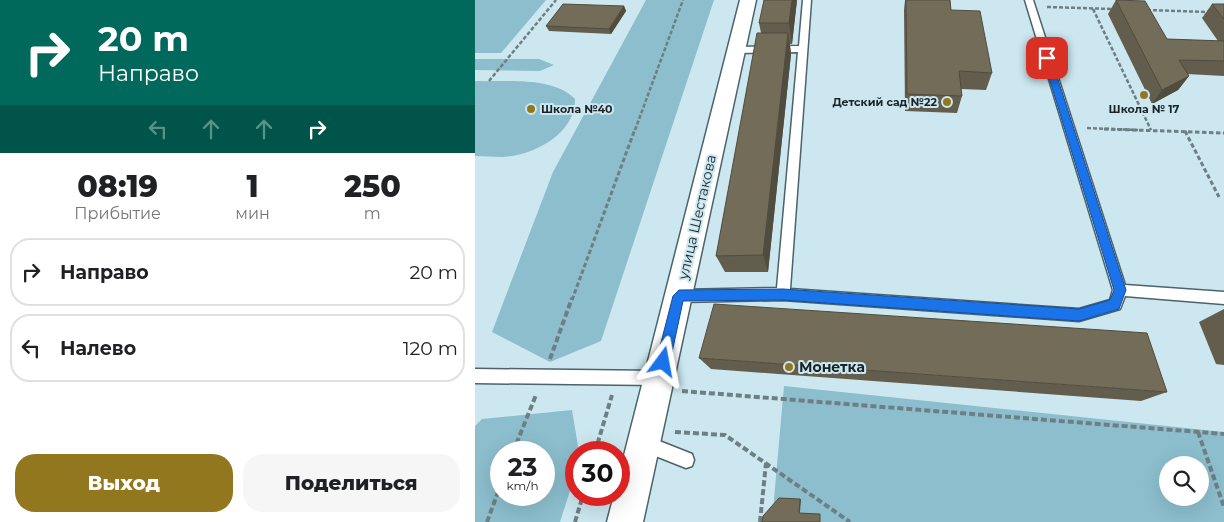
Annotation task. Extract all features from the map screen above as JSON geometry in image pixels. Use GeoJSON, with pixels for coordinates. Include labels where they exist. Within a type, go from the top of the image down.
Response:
{"type":"FeatureCollection","features":[{"type":"Feature","properties":{"kind":"street","name":"улица Шестакова"},"geometry":{"type":"LineString","coordinates":[[625,522],[748,0]]}},
{"type":"Feature","properties":{"kind":"lane"},"geometry":{"type":"LineString","coordinates":[[783,294],[807,0]]}},
{"type":"Feature","properties":{"kind":"lane"},"geometry":{"type":"LineString","coordinates":[[679,296],[783,294],[1079,315],[1115,305],[1120,290],[1030,3]]}},
{"type":"Feature","properties":{"kind":"lane"},"geometry":{"type":"LineString","coordinates":[[737,50],[803,50]]}},
{"type":"Feature","properties":{"kind":"lane"},"geometry":{"type":"LineString","coordinates":[[1120,290],[1224,298]]}},
{"type":"Feature","properties":{"kind":"lane"},"geometry":{"type":"LineString","coordinates":[[475,376],[617,379],[658,383]]}},
{"type":"Feature","properties":{"kind":"lane"},"geometry":{"type":"LineString","coordinates":[[645,437],[686,460]]}},
{"type":"Feature","properties":{"kind":"path"},"geometry":{"type":"LineString","coordinates":[[489,81],[555,0]]}},
{"type":"Feature","properties":{"kind":"path"},"geometry":{"type":"LineString","coordinates":[[517,441],[683,0]]}},
{"type":"Feature","properties":{"kind":"path"},"geometry":{"type":"LineString","coordinates":[[1030,3],[1121,10]]}},
{"type":"Feature","properties":{"kind":"path"},"geometry":{"type":"LineString","coordinates":[[1093,8],[1151,130]]}},
{"type":"Feature","properties":{"kind":"path"},"geometry":{"type":"LineString","coordinates":[[1140,10],[1215,13]]}},
{"type":"Feature","properties":{"kind":"path"},"geometry":{"type":"LineString","coordinates":[[1069,127],[1224,133]]}},
{"type":"Feature","properties":{"kind":"path"},"geometry":{"type":"LineString","coordinates":[[1185,132],[1219,197]]}},
{"type":"Feature","properties":{"kind":"path"},"geometry":{"type":"LineString","coordinates":[[598,441],[617,379]]}},
{"type":"Feature","properties":{"kind":"path"},"geometry":{"type":"LineString","coordinates":[[658,383],[1224,434]]}},
{"type":"Feature","properties":{"kind":"path"},"geometry":{"type":"LineString","coordinates":[[1197,432],[1224,507]]}},
{"type":"Feature","properties":{"kind":"path"},"geometry":{"type":"LineString","coordinates":[[645,437],[725,435],[850,522]]}},
{"type":"Feature","properties":{"kind":"path"},"geometry":{"type":"LineString","coordinates":[[760,522],[766,463]]}},
{"type":"Feature","properties":{"kind":"path"},"geometry":{"type":"LineString","coordinates":[[487,522],[493,506]]}},
{"type":"Feature","properties":{"kind":"path"},"geometry":{"type":"LineString","coordinates":[[575,522],[580,506]]}},
{"type":"Feature","properties":{"kind":"shaded area"},"geometry":{"type":"Polygon","coordinates":[[[475,0],[546,0],[501,53],[475,53],[475,0]]]}},
{"type":"Feature","properties":{"kind":"shaded area"},"geometry":{"type":"Polygon","coordinates":[[[646,0],[714,0],[601,341],[550,362],[492,332],[553,172],[646,0]]]}},
{"type":"Feature","properties":{"kind":"shaded area"},"geometry":{"type":"Polygon","coordinates":[[[475,59],[539,59],[554,65],[540,71],[475,70],[475,59]]]}},
{"type":"Feature","properties":{"kind":"shaded area"},"geometry":{"type":"Polygon","coordinates":[[[475,81],[542,83],[566,92],[575,99],[573,112],[568,123],[560,132],[550,141],[539,147],[514,156],[475,156],[475,81]]]}},
{"type":"Feature","properties":{"kind":"shaded area"},"geometry":{"type":"Polygon","coordinates":[[[784,386],[1224,432],[1224,522],[772,522],[784,386]]]}},
{"type":"Feature","properties":{"kind":"shaded area"},"geometry":{"type":"Polygon","coordinates":[[[572,410],[577,441],[565,441],[565,506],[560,522],[475,522],[475,426],[482,419],[572,410]]]}},
{"type":"Feature","properties":{"kind":"building"},"geometry":{"type":"Polygon","coordinates":[[[764,0],[792,0],[789,23],[759,23],[764,0]]]}},
{"type":"Feature","properties":{"kind":"building"},"geometry":{"type":"Polygon","coordinates":[[[906,0],[950,0],[951,10],[980,11],[992,73],[959,71],[962,96],[907,94],[906,0]]]}},
{"type":"Feature","properties":{"kind":"building"},"geometry":{"type":"Polygon","coordinates":[[[1116,0],[1145,1],[1167,39],[1224,41],[1224,61],[1179,60],[1189,76],[1162,90],[1116,0]]]}},
{"type":"Feature","properties":{"kind":"building"},"geometry":{"type":"Polygon","coordinates":[[[563,4],[624,6],[609,29],[546,26],[563,4]]]}},
{"type":"Feature","properties":{"kind":"building"},"geometry":{"type":"Polygon","coordinates":[[[1212,4],[1224,4],[1224,19],[1212,4]]]}},
{"type":"Feature","properties":{"kind":"building"},"geometry":{"type":"Polygon","coordinates":[[[757,33],[788,33],[763,255],[716,256],[757,33]]]}},
{"type":"Feature","properties":{"kind":"building"},"geometry":{"type":"Polygon","coordinates":[[[714,304],[1147,333],[1167,392],[699,358],[714,304]]]}},
{"type":"Feature","properties":{"kind":"building"},"geometry":{"type":"Polygon","coordinates":[[[779,498],[800,499],[799,513],[820,514],[820,522],[762,522],[763,516],[779,498]]]}},
{"type":"Feature","properties":{"kind":"place","name":"Школа № 17"},"geometry":{"type":"Point","coordinates":[1144,95]}},
{"type":"Feature","properties":{"kind":"place","name":"Детский сад №22"},"geometry":{"type":"Point","coordinates":[947,102]}},
{"type":"Feature","properties":{"kind":"place","name":"Школа №40"},"geometry":{"type":"Point","coordinates":[531,109]}},
{"type":"Feature","properties":{"kind":"place","name":"Монетка"},"geometry":{"type":"Point","coordinates":[789,367]}},
{"type":"Feature","properties":{"kind":"route"},"geometry":{"type":"LineString","coordinates":[[663,362],[679,296],[783,294],[1079,315],[1115,305],[1120,290],[1047,58]]}}]}
